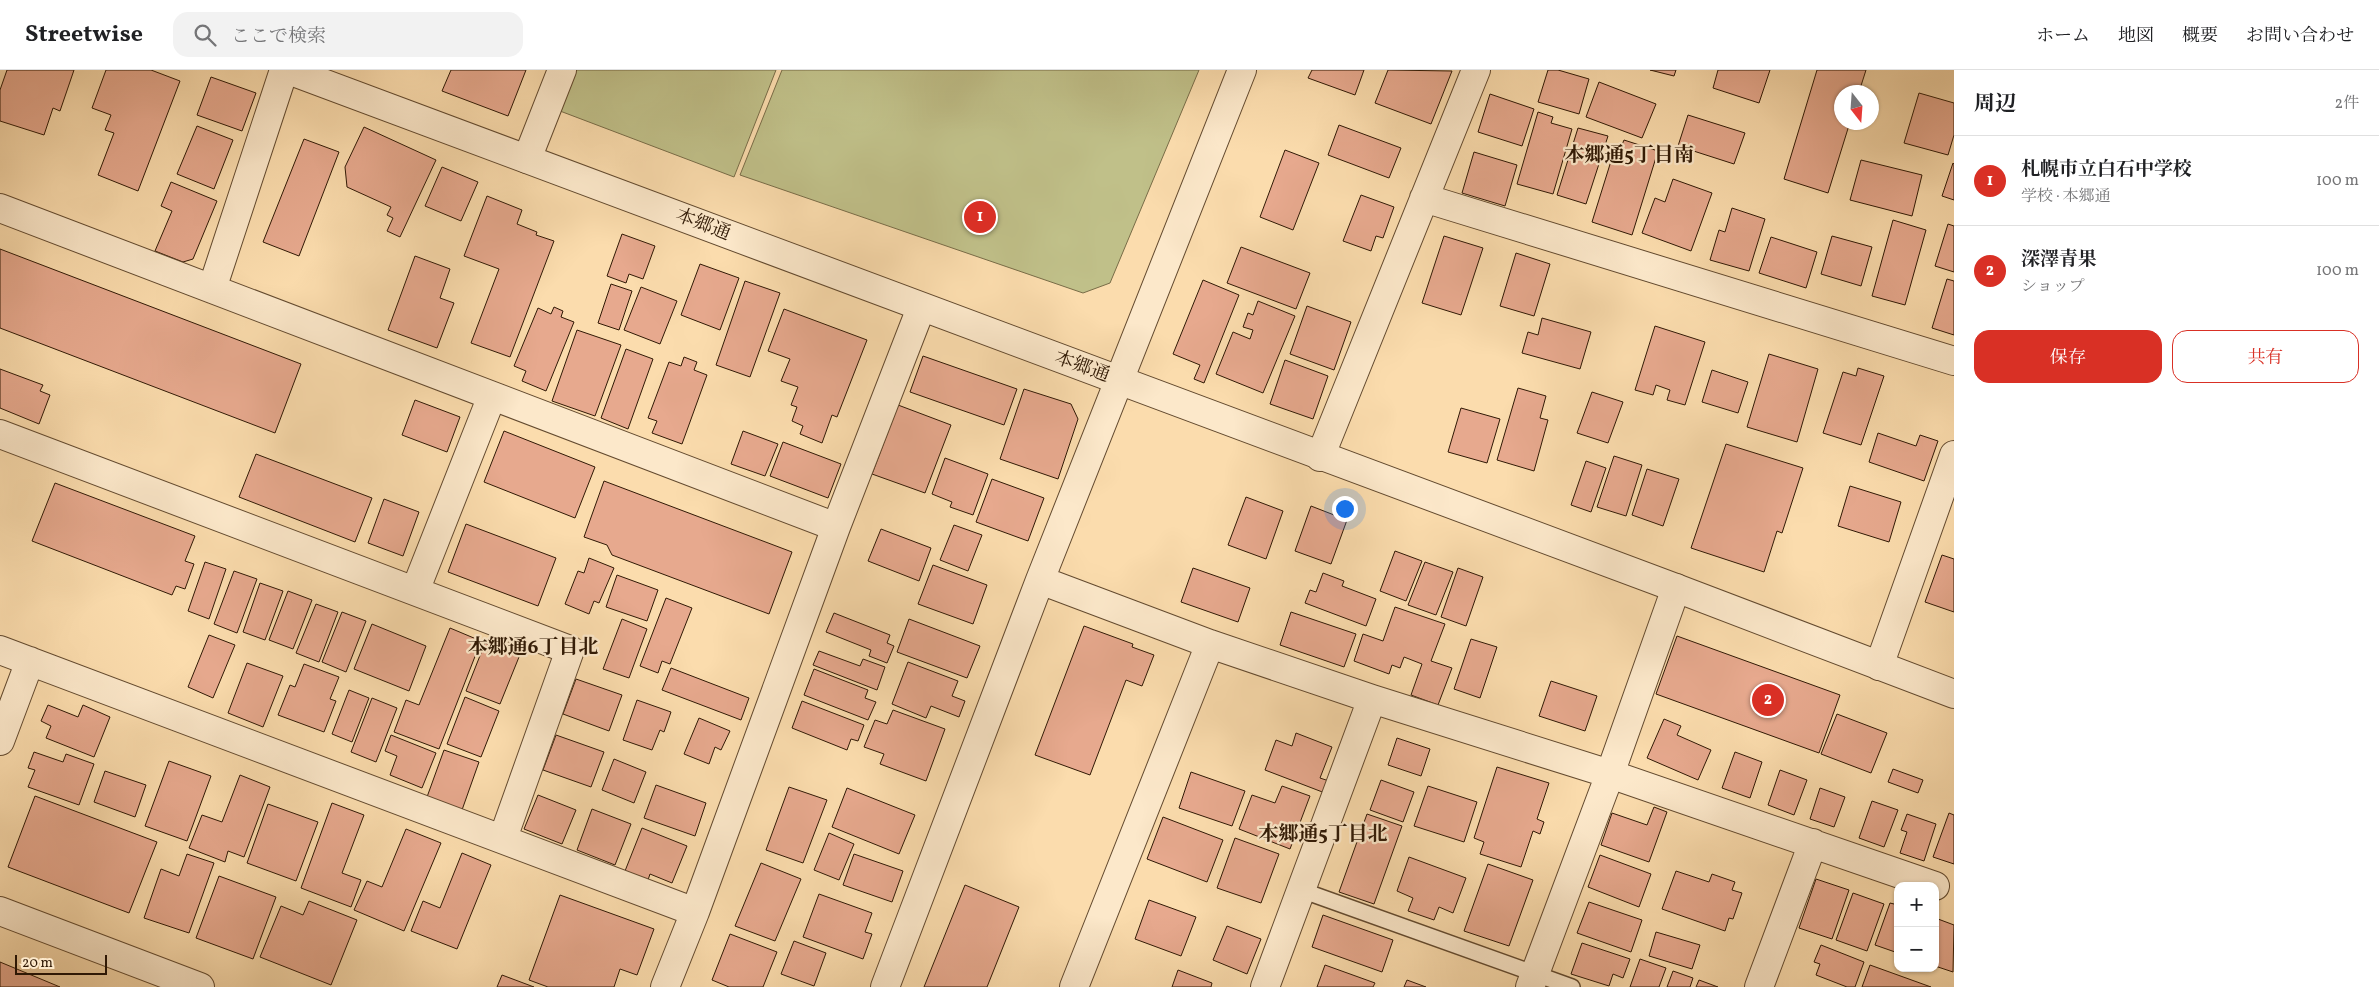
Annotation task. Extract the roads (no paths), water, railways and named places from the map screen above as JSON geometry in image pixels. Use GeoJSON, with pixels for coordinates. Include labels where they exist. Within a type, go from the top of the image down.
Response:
{"type":"FeatureCollection","features":[{"type":"Feature","properties":{"kind":"street"},"geometry":{"type":"LineString","coordinates":[[212,289],[284,70]]}},
{"type":"Feature","properties":{"kind":"street","name":"本郷通"},"geometry":{"type":"LineString","coordinates":[[288,70],[1320,457],[1676,588],[1954,694]]}},
{"type":"Feature","properties":{"kind":"street"},"geometry":{"type":"LineString","coordinates":[[527,159],[562,70]]}},
{"type":"Feature","properties":{"kind":"street"},"geometry":{"type":"LineString","coordinates":[[885,987],[1040,580],[1242,70]]}},
{"type":"Feature","properties":{"kind":"street"},"geometry":{"type":"LineString","coordinates":[[1320,457],[1476,70]]}},
{"type":"Feature","properties":{"kind":"street"},"geometry":{"type":"LineString","coordinates":[[1424,198],[1954,361]]}},
{"type":"Feature","properties":{"kind":"street"},"geometry":{"type":"LineString","coordinates":[[0,208],[836,527]]}},
{"type":"Feature","properties":{"kind":"street"},"geometry":{"type":"LineString","coordinates":[[665,987],[836,527],[922,308]]}},
{"type":"Feature","properties":{"kind":"street"},"geometry":{"type":"LineString","coordinates":[[415,591],[492,396]]}},
{"type":"Feature","properties":{"kind":"street"},"geometry":{"type":"LineString","coordinates":[[0,434],[570,650],[503,838]]}},
{"type":"Feature","properties":{"kind":"street"},"geometry":{"type":"LineString","coordinates":[[1879,666],[1954,455]]}},
{"type":"Feature","properties":{"kind":"street"},"geometry":{"type":"LineString","coordinates":[[1040,580],[1210,644],[1372,699],[1610,774],[1924,882]]}},
{"type":"Feature","properties":{"kind":"street"},"geometry":{"type":"LineString","coordinates":[[1532,981],[1610,774],[1676,588]]}},
{"type":"Feature","properties":{"kind":"street"},"geometry":{"type":"LineString","coordinates":[[1074,987],[1210,644]]}},
{"type":"Feature","properties":{"kind":"street"},"geometry":{"type":"LineString","coordinates":[[0,650],[503,838],[694,912]]}},
{"type":"Feature","properties":{"kind":"street"},"geometry":{"type":"LineString","coordinates":[[0,741],[30,661]]}},
{"type":"Feature","properties":{"kind":"street"},"geometry":{"type":"LineString","coordinates":[[1265,987],[1372,699]]}},
{"type":"Feature","properties":{"kind":"street"},"geometry":{"type":"LineString","coordinates":[[1759,987],[1813,843]]}},
{"type":"Feature","properties":{"kind":"street"},"geometry":{"type":"LineString","coordinates":[[1939,887],[1954,892]]}},
{"type":"Feature","properties":{"kind":"street"},"geometry":{"type":"LineString","coordinates":[[0,911],[200,987]]}},
{"type":"Feature","properties":{"kind":"lane"},"geometry":{"type":"LineString","coordinates":[[1301,890],[1532,981],[1572,987]]}},
{"type":"Feature","properties":{"kind":"place","name":"札幌市立白石中学校"},"geometry":{"type":"Point","coordinates":[980,217]}},
{"type":"Feature","properties":{"kind":"place","name":"深澤青果"},"geometry":{"type":"Point","coordinates":[1768,700]}},
{"type":"Feature","properties":{"kind":"district","name":"本郷通5丁目南"},"geometry":{"type":"Point","coordinates":[1629,156]}},
{"type":"Feature","properties":{"kind":"district","name":"本郷通6丁目北"},"geometry":{"type":"Point","coordinates":[533,648]}},
{"type":"Feature","properties":{"kind":"district","name":"本郷通5丁目北"},"geometry":{"type":"Point","coordinates":[1323,835]}}]}
